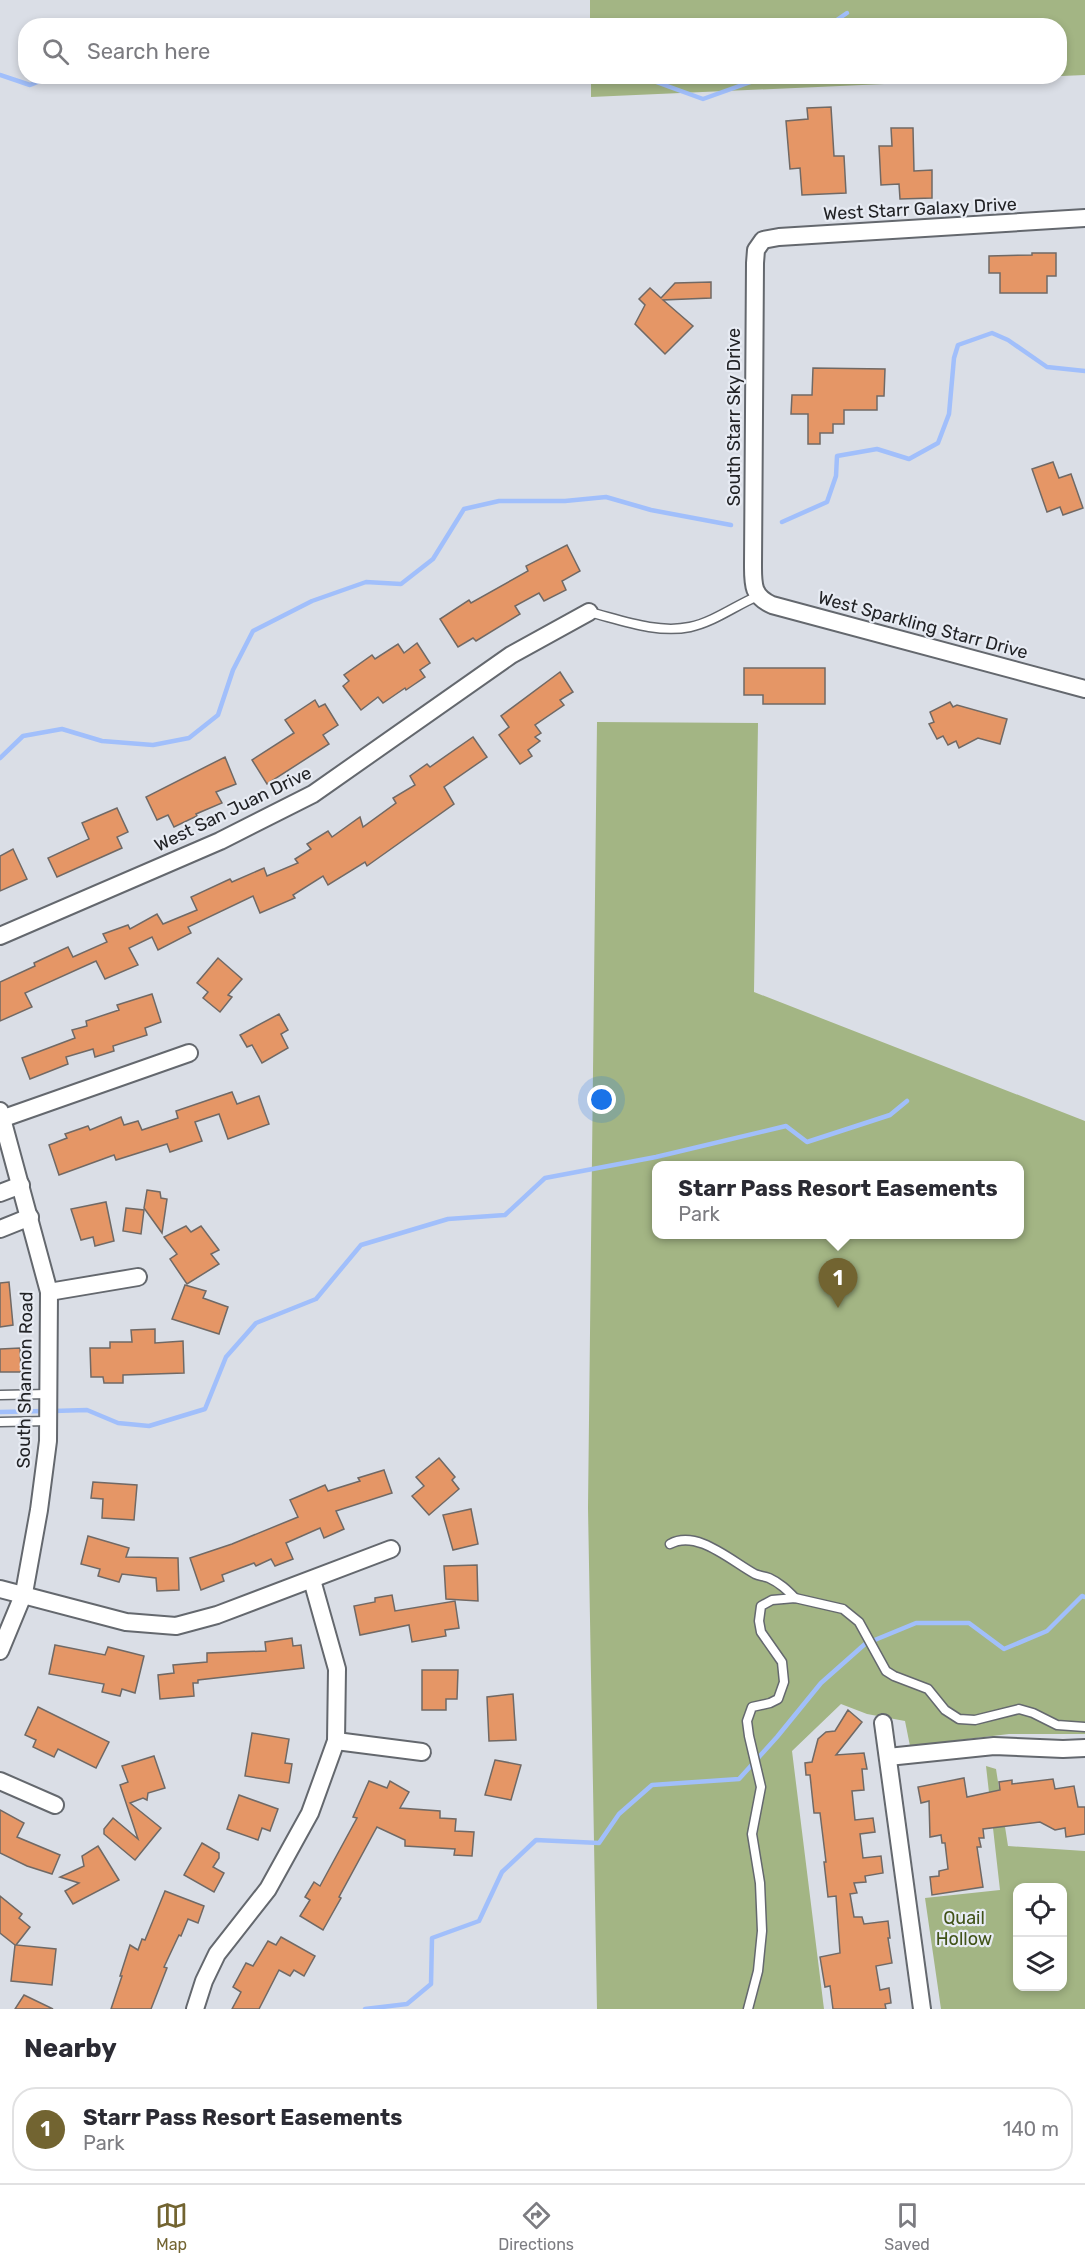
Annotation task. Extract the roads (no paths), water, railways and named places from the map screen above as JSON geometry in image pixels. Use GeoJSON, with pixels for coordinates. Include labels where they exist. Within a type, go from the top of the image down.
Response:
{"type":"FeatureCollection","features":[{"type":"Feature","properties":{"kind":"street","name":"West Starr Galaxy Drive"},"geometry":{"type":"LineString","coordinates":[[759,244],[763,240],[779,237],[1085,218]]}},
{"type":"Feature","properties":{"kind":"street","name":"South Starr Sky Drive"},"geometry":{"type":"LineString","coordinates":[[757,594],[753,572],[754,284],[756,250],[759,244]]}},
{"type":"Feature","properties":{"kind":"street","name":"West Sparkling Starr Drive"},"geometry":{"type":"LineString","coordinates":[[757,594],[763,601],[772,605],[1085,689]]}},
{"type":"Feature","properties":{"kind":"street","name":"West San Juan Drive"},"geometry":{"type":"LineString","coordinates":[[0,936],[220,842],[313,794],[511,655],[589,612]]}},
{"type":"Feature","properties":{"kind":"street"},"geometry":{"type":"LineString","coordinates":[[2,1114],[189,1053]]}},
{"type":"Feature","properties":{"kind":"street","name":"South Shannon Road"},"geometry":{"type":"LineString","coordinates":[[0,1651],[24,1593],[39,1510],[48,1441],[49,1292],[2,1114]]}},
{"type":"Feature","properties":{"kind":"street"},"geometry":{"type":"LineString","coordinates":[[0,1193],[21,1185]]}},
{"type":"Feature","properties":{"kind":"street"},"geometry":{"type":"LineString","coordinates":[[0,1229],[30,1217]]}},
{"type":"Feature","properties":{"kind":"street"},"geometry":{"type":"LineString","coordinates":[[49,1292],[138,1277]]}},
{"type":"Feature","properties":{"kind":"street"},"geometry":{"type":"LineString","coordinates":[[0,1589],[24,1593],[126,1622],[176,1626],[217,1615],[391,1549]]}},
{"type":"Feature","properties":{"kind":"street"},"geometry":{"type":"LineString","coordinates":[[195,2009],[204,1981],[217,1954],[267,1889],[310,1813],[336,1742],[337,1669],[312,1580]]}},
{"type":"Feature","properties":{"kind":"street"},"geometry":{"type":"LineString","coordinates":[[883,1723],[922,2009]]}},
{"type":"Feature","properties":{"kind":"street"},"geometry":{"type":"LineString","coordinates":[[336,1742],[422,1752]]}},
{"type":"Feature","properties":{"kind":"street"},"geometry":{"type":"LineString","coordinates":[[888,1757],[994,1746],[1085,1748]]}},
{"type":"Feature","properties":{"kind":"street"},"geometry":{"type":"LineString","coordinates":[[0,1781],[55,1805]]}},
{"type":"Feature","properties":{"kind":"lane"},"geometry":{"type":"LineString","coordinates":[[589,612],[661,629],[690,627],[713,618],[757,594]]}},
{"type":"Feature","properties":{"kind":"lane"},"geometry":{"type":"LineString","coordinates":[[0,1395],[48,1394]]}},
{"type":"Feature","properties":{"kind":"lane"},"geometry":{"type":"LineString","coordinates":[[0,1422],[48,1421]]}},
{"type":"Feature","properties":{"kind":"lane"},"geometry":{"type":"LineString","coordinates":[[670,1544],[680,1539],[687,1540],[718,1551],[756,1574],[783,1586],[795,1598]]}},
{"type":"Feature","properties":{"kind":"lane"},"geometry":{"type":"LineString","coordinates":[[748,2009],[758,1971],[762,1931],[760,1883],[752,1834],[761,1787],[747,1721],[752,1707],[778,1699],[784,1682],[782,1662],[761,1632],[760,1606],[772,1600],[795,1598],[832,1606],[850,1615],[865,1632],[886,1671],[928,1689],[945,1710],[959,1719],[975,1720],[1019,1709],[1057,1725],[1085,1727]]}},
{"type":"Feature","properties":{"kind":"waterway"},"geometry":{"type":"LineString","coordinates":[[840,18],[847,13]]}},
{"type":"Feature","properties":{"kind":"waterway"},"geometry":{"type":"LineString","coordinates":[[0,75],[18,81]]}},
{"type":"Feature","properties":{"kind":"waterway"},"geometry":{"type":"LineString","coordinates":[[27,84],[33,84]]}},
{"type":"Feature","properties":{"kind":"waterway"},"geometry":{"type":"LineString","coordinates":[[662,84],[703,99],[745,84]]}},
{"type":"Feature","properties":{"kind":"waterway"},"geometry":{"type":"LineString","coordinates":[[782,522],[827,502],[836,476],[837,456],[877,449],[909,459],[938,443],[949,414],[954,358],[958,345],[992,333],[1008,340],[1047,367],[1085,371]]}},
{"type":"Feature","properties":{"kind":"waterway"},"geometry":{"type":"LineString","coordinates":[[0,758],[23,736],[62,729],[102,741],[153,745],[189,738],[218,715],[233,670],[253,631],[312,601],[366,582],[401,584],[433,559],[464,509],[499,501],[565,501],[606,497],[651,510],[731,525]]}},
{"type":"Feature","properties":{"kind":"waterway"},"geometry":{"type":"LineString","coordinates":[[53,1411],[87,1410],[118,1423],[149,1426],[205,1409],[226,1357],[256,1323],[316,1299],[361,1245],[448,1219],[505,1215],[545,1178],[656,1157],[786,1126],[807,1142],[890,1115],[907,1101]]}},
{"type":"Feature","properties":{"kind":"waterway"},"geometry":{"type":"LineString","coordinates":[[0,1412],[44,1411]]}},
{"type":"Feature","properties":{"kind":"waterway"},"geometry":{"type":"LineString","coordinates":[[365,2009],[407,2004],[431,1984],[432,1938],[479,1921],[502,1872],[536,1840],[599,1843],[619,1814],[652,1785],[739,1779],[821,1683],[865,1644],[916,1623],[969,1623],[1004,1649],[1047,1631],[1082,1596],[1085,1597]]}},
{"type":"Feature","properties":{"kind":"place","name":"Starr Pass Resort Easements"},"geometry":{"type":"Point","coordinates":[838,1308]}},
{"type":"Feature","properties":{"kind":"park label","name":"Quail Hollow"},"geometry":{"type":"Point","coordinates":[964,1928]}}]}
